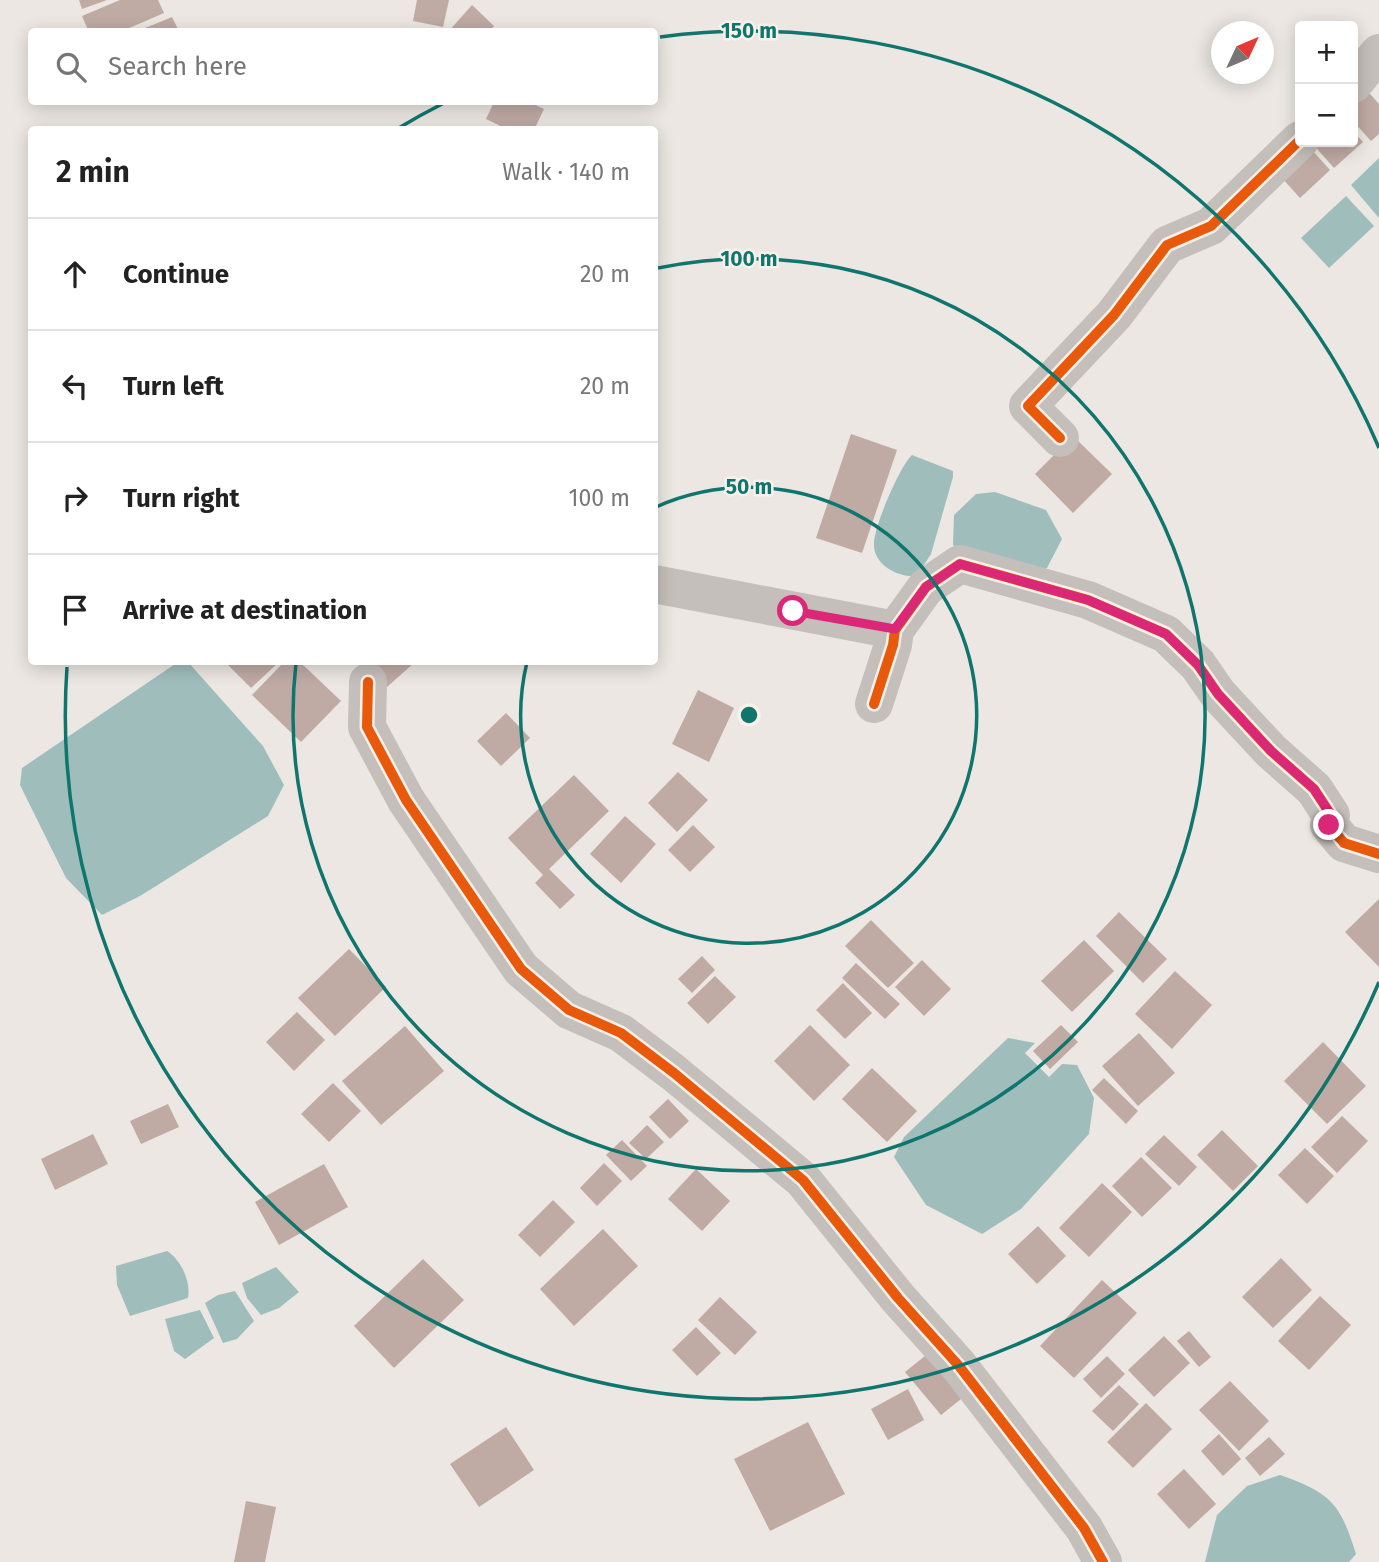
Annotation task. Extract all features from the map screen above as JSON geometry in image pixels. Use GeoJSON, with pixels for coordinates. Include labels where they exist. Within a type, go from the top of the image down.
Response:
{"type":"FeatureCollection","features":[{"type":"Feature","properties":{"kind":"street"},"geometry":{"type":"LineString","coordinates":[[1358,78],[1379,53]]}},
{"type":"Feature","properties":{"kind":"street"},"geometry":{"type":"LineString","coordinates":[[1060,438],[1028,406],[1114,315],[1167,245],[1211,226],[1295,145]]}},
{"type":"Feature","properties":{"kind":"street"},"geometry":{"type":"LineString","coordinates":[[874,704],[893,645],[895,629],[926,587],[960,564],[1088,600],[1166,634],[1198,665],[1218,694],[1271,751],[1314,789],[1331,815],[1329,825],[1344,843],[1379,854]]}},
{"type":"Feature","properties":{"kind":"street"},"geometry":{"type":"LineString","coordinates":[[658,585],[895,629]]}},
{"type":"Feature","properties":{"kind":"street"},"geometry":{"type":"LineString","coordinates":[[368,682],[367,727],[405,800],[522,968],[569,1010],[621,1033],[664,1065],[803,1180],[898,1298],[959,1366],[1084,1528],[1103,1562]]}},
{"type":"Feature","properties":{"kind":"water"},"geometry":{"type":"Polygon","coordinates":[[[1379,158],[1379,218],[1351,185],[1379,158]]]}},
{"type":"Feature","properties":{"kind":"water"},"geometry":{"type":"Polygon","coordinates":[[[1346,196],[1374,226],[1329,268],[1301,238],[1346,196]]]}},
{"type":"Feature","properties":{"kind":"water"},"geometry":{"type":"Polygon","coordinates":[[[912,455],[953,471],[931,554],[917,576],[896,573],[883,565],[874,545],[888,498],[912,455]]]}},
{"type":"Feature","properties":{"kind":"water"},"geometry":{"type":"Polygon","coordinates":[[[995,492],[1046,510],[1062,539],[1047,568],[1026,580],[974,564],[953,545],[954,515],[976,494],[995,492]]]}},
{"type":"Feature","properties":{"kind":"water"},"geometry":{"type":"Polygon","coordinates":[[[174,665],[191,665],[263,746],[284,785],[268,816],[140,896],[102,915],[66,878],[20,785],[22,768],[174,665]]]}},
{"type":"Feature","properties":{"kind":"water"},"geometry":{"type":"Polygon","coordinates":[[[1008,1038],[1035,1043],[1025,1053],[1049,1077],[1062,1064],[1077,1065],[1094,1098],[1089,1134],[1021,1209],[982,1234],[926,1205],[894,1157],[904,1137],[1008,1038]]]}},
{"type":"Feature","properties":{"kind":"water"},"geometry":{"type":"Polygon","coordinates":[[[167,1251],[177,1260],[184,1272],[188,1298],[130,1316],[117,1285],[116,1266],[167,1251]]]}},
{"type":"Feature","properties":{"kind":"water"},"geometry":{"type":"Polygon","coordinates":[[[276,1267],[299,1292],[279,1308],[261,1315],[247,1298],[242,1283],[276,1267]]]}},
{"type":"Feature","properties":{"kind":"water"},"geometry":{"type":"Polygon","coordinates":[[[235,1291],[254,1321],[237,1339],[223,1343],[205,1303],[218,1295],[235,1291]]]}},
{"type":"Feature","properties":{"kind":"water"},"geometry":{"type":"Polygon","coordinates":[[[200,1310],[214,1338],[185,1359],[174,1351],[165,1319],[200,1310]]]}},
{"type":"Feature","properties":{"kind":"water"},"geometry":{"type":"Polygon","coordinates":[[[1280,1475],[1311,1488],[1331,1502],[1345,1523],[1356,1554],[1349,1562],[1205,1562],[1217,1515],[1247,1486],[1280,1475]]]}},
{"type":"Feature","properties":{"kind":"building"},"geometry":{"type":"Polygon","coordinates":[[[79,0],[107,0],[82,9],[79,0]]]}},
{"type":"Feature","properties":{"kind":"building"},"geometry":{"type":"Polygon","coordinates":[[[120,0],[158,0],[164,13],[129,28],[87,28],[82,16],[120,0]]]}},
{"type":"Feature","properties":{"kind":"building"},"geometry":{"type":"Polygon","coordinates":[[[417,0],[449,0],[443,27],[413,21],[417,0]]]}},
{"type":"Feature","properties":{"kind":"building"},"geometry":{"type":"Polygon","coordinates":[[[472,5],[494,26],[492,28],[452,28],[472,5]]]}},
{"type":"Feature","properties":{"kind":"building"},"geometry":{"type":"Polygon","coordinates":[[[172,17],[178,28],[145,28],[172,17]]]}},
{"type":"Feature","properties":{"kind":"building"},"geometry":{"type":"Polygon","coordinates":[[[1363,86],[1379,104],[1379,134],[1371,141],[1358,127],[1358,90],[1363,86]]]}},
{"type":"Feature","properties":{"kind":"building"},"geometry":{"type":"Polygon","coordinates":[[[493,105],[535,105],[544,109],[536,126],[501,126],[486,119],[493,105]]]}},
{"type":"Feature","properties":{"kind":"building"},"geometry":{"type":"Polygon","coordinates":[[[1315,147],[1357,147],[1334,168],[1315,147]]]}},
{"type":"Feature","properties":{"kind":"building"},"geometry":{"type":"Polygon","coordinates":[[[1311,149],[1330,170],[1300,198],[1281,177],[1311,149]]]}},
{"type":"Feature","properties":{"kind":"building"},"geometry":{"type":"Polygon","coordinates":[[[851,434],[897,450],[862,553],[816,538],[851,434]]]}},
{"type":"Feature","properties":{"kind":"building"},"geometry":{"type":"Polygon","coordinates":[[[1073,436],[1112,474],[1073,513],[1035,474],[1073,436]]]}},
{"type":"Feature","properties":{"kind":"building"},"geometry":{"type":"Polygon","coordinates":[[[228,665],[276,665],[251,688],[228,665]]]}},
{"type":"Feature","properties":{"kind":"building"},"geometry":{"type":"Polygon","coordinates":[[[281,665],[303,665],[341,701],[301,742],[252,695],[281,665]]]}},
{"type":"Feature","properties":{"kind":"building"},"geometry":{"type":"Polygon","coordinates":[[[367,665],[412,665],[387,687],[367,665]]]}},
{"type":"Feature","properties":{"kind":"building"},"geometry":{"type":"Polygon","coordinates":[[[698,690],[734,708],[709,762],[672,744],[698,690]]]}},
{"type":"Feature","properties":{"kind":"building"},"geometry":{"type":"Polygon","coordinates":[[[506,713],[530,738],[501,766],[477,741],[506,713]]]}},
{"type":"Feature","properties":{"kind":"building"},"geometry":{"type":"Polygon","coordinates":[[[678,772],[708,800],[677,832],[648,803],[678,772]]]}},
{"type":"Feature","properties":{"kind":"building"},"geometry":{"type":"Polygon","coordinates":[[[574,775],[609,811],[549,869],[575,895],[560,909],[535,883],[543,875],[508,838],[574,775]]]}},
{"type":"Feature","properties":{"kind":"building"},"geometry":{"type":"Polygon","coordinates":[[[625,816],[656,844],[621,883],[590,854],[625,816]]]}},
{"type":"Feature","properties":{"kind":"building"},"geometry":{"type":"Polygon","coordinates":[[[693,825],[715,847],[690,872],[668,850],[693,825]]]}},
{"type":"Feature","properties":{"kind":"building"},"geometry":{"type":"Polygon","coordinates":[[[1379,899],[1379,967],[1345,932],[1379,899]]]}},
{"type":"Feature","properties":{"kind":"building"},"geometry":{"type":"Polygon","coordinates":[[[1119,912],[1167,959],[1143,983],[1096,936],[1119,912]]]}},
{"type":"Feature","properties":{"kind":"building"},"geometry":{"type":"Polygon","coordinates":[[[871,920],[914,963],[888,988],[845,946],[871,920]]]}},
{"type":"Feature","properties":{"kind":"building"},"geometry":{"type":"Polygon","coordinates":[[[1084,940],[1114,971],[1072,1012],[1041,981],[1084,940]]]}},
{"type":"Feature","properties":{"kind":"building"},"geometry":{"type":"Polygon","coordinates":[[[349,949],[386,987],[335,1036],[298,998],[349,949]]]}},
{"type":"Feature","properties":{"kind":"building"},"geometry":{"type":"Polygon","coordinates":[[[702,956],[715,970],[692,993],[678,979],[702,956]]]}},
{"type":"Feature","properties":{"kind":"building"},"geometry":{"type":"Polygon","coordinates":[[[922,960],[951,989],[924,1016],[895,987],[922,960]]]}},
{"type":"Feature","properties":{"kind":"building"},"geometry":{"type":"Polygon","coordinates":[[[856,963],[900,1004],[885,1019],[842,978],[856,963]]]}},
{"type":"Feature","properties":{"kind":"building"},"geometry":{"type":"Polygon","coordinates":[[[1175,971],[1212,1005],[1172,1049],[1135,1014],[1175,971]]]}},
{"type":"Feature","properties":{"kind":"building"},"geometry":{"type":"Polygon","coordinates":[[[715,976],[736,997],[708,1024],[687,1003],[715,976]]]}},
{"type":"Feature","properties":{"kind":"building"},"geometry":{"type":"Polygon","coordinates":[[[843,983],[872,1013],[845,1039],[816,1010],[843,983]]]}},
{"type":"Feature","properties":{"kind":"building"},"geometry":{"type":"Polygon","coordinates":[[[297,1012],[325,1040],[294,1071],[266,1042],[297,1012]]]}},
{"type":"Feature","properties":{"kind":"building"},"geometry":{"type":"Polygon","coordinates":[[[810,1025],[850,1065],[814,1101],[774,1061],[810,1025]]]}},
{"type":"Feature","properties":{"kind":"building"},"geometry":{"type":"Polygon","coordinates":[[[1061,1025],[1078,1042],[1050,1069],[1033,1051],[1061,1025]]]}},
{"type":"Feature","properties":{"kind":"building"},"geometry":{"type":"Polygon","coordinates":[[[405,1026],[444,1071],[381,1125],[342,1081],[405,1026]]]}},
{"type":"Feature","properties":{"kind":"building"},"geometry":{"type":"Polygon","coordinates":[[[1139,1033],[1175,1073],[1138,1106],[1102,1066],[1139,1033]]]}},
{"type":"Feature","properties":{"kind":"building"},"geometry":{"type":"Polygon","coordinates":[[[1323,1042],[1366,1086],[1327,1124],[1284,1081],[1323,1042]]]}},
{"type":"Feature","properties":{"kind":"building"},"geometry":{"type":"Polygon","coordinates":[[[872,1068],[917,1111],[887,1142],[842,1099],[872,1068]]]}},
{"type":"Feature","properties":{"kind":"building"},"geometry":{"type":"Polygon","coordinates":[[[1104,1078],[1138,1111],[1126,1124],[1092,1090],[1104,1078]]]}},
{"type":"Feature","properties":{"kind":"building"},"geometry":{"type":"Polygon","coordinates":[[[333,1083],[361,1111],[329,1142],[301,1114],[333,1083]]]}},
{"type":"Feature","properties":{"kind":"building"},"geometry":{"type":"Polygon","coordinates":[[[668,1099],[689,1121],[670,1139],[649,1117],[668,1099]]]}},
{"type":"Feature","properties":{"kind":"building"},"geometry":{"type":"Polygon","coordinates":[[[168,1104],[179,1127],[141,1144],[130,1121],[168,1104]]]}},
{"type":"Feature","properties":{"kind":"building"},"geometry":{"type":"Polygon","coordinates":[[[1342,1116],[1368,1141],[1337,1173],[1311,1147],[1342,1116]]]}},
{"type":"Feature","properties":{"kind":"building"},"geometry":{"type":"Polygon","coordinates":[[[647,1125],[664,1142],[646,1159],[629,1143],[647,1125]]]}},
{"type":"Feature","properties":{"kind":"building"},"geometry":{"type":"Polygon","coordinates":[[[1222,1130],[1258,1166],[1233,1191],[1197,1155],[1222,1130]]]}},
{"type":"Feature","properties":{"kind":"building"},"geometry":{"type":"Polygon","coordinates":[[[93,1134],[108,1164],[55,1190],[41,1159],[93,1134]]]}},
{"type":"Feature","properties":{"kind":"building"},"geometry":{"type":"Polygon","coordinates":[[[1164,1135],[1197,1167],[1179,1186],[1145,1154],[1164,1135]]]}},
{"type":"Feature","properties":{"kind":"building"},"geometry":{"type":"Polygon","coordinates":[[[622,1140],[647,1166],[631,1181],[606,1155],[622,1140]]]}},
{"type":"Feature","properties":{"kind":"building"},"geometry":{"type":"Polygon","coordinates":[[[1305,1148],[1334,1176],[1307,1204],[1278,1175],[1305,1148]]]}},
{"type":"Feature","properties":{"kind":"building"},"geometry":{"type":"Polygon","coordinates":[[[1141,1157],[1172,1188],[1142,1217],[1112,1186],[1141,1157]]]}},
{"type":"Feature","properties":{"kind":"building"},"geometry":{"type":"Polygon","coordinates":[[[604,1163],[622,1181],[597,1206],[580,1188],[604,1163]]]}},
{"type":"Feature","properties":{"kind":"building"},"geometry":{"type":"Polygon","coordinates":[[[324,1164],[348,1207],[279,1245],[255,1202],[324,1164]]]}},
{"type":"Feature","properties":{"kind":"building"},"geometry":{"type":"Polygon","coordinates":[[[696,1169],[730,1201],[702,1231],[668,1199],[696,1169]]]}},
{"type":"Feature","properties":{"kind":"building"},"geometry":{"type":"Polygon","coordinates":[[[1102,1183],[1132,1212],[1089,1257],[1059,1228],[1102,1183]]]}},
{"type":"Feature","properties":{"kind":"building"},"geometry":{"type":"Polygon","coordinates":[[[553,1200],[575,1222],[540,1257],[518,1235],[553,1200]]]}},
{"type":"Feature","properties":{"kind":"building"},"geometry":{"type":"Polygon","coordinates":[[[1038,1226],[1066,1256],[1037,1284],[1008,1254],[1038,1226]]]}},
{"type":"Feature","properties":{"kind":"building"},"geometry":{"type":"Polygon","coordinates":[[[603,1229],[638,1266],[574,1326],[540,1289],[603,1229]]]}},
{"type":"Feature","properties":{"kind":"building"},"geometry":{"type":"Polygon","coordinates":[[[1281,1258],[1312,1290],[1273,1328],[1242,1297],[1281,1258]]]}},
{"type":"Feature","properties":{"kind":"building"},"geometry":{"type":"Polygon","coordinates":[[[423,1259],[464,1300],[394,1368],[354,1326],[423,1259]]]}},
{"type":"Feature","properties":{"kind":"building"},"geometry":{"type":"Polygon","coordinates":[[[1102,1280],[1137,1313],[1074,1378],[1040,1346],[1102,1280]]]}},
{"type":"Feature","properties":{"kind":"building"},"geometry":{"type":"Polygon","coordinates":[[[1320,1296],[1351,1325],[1309,1370],[1278,1341],[1320,1296]]]}},
{"type":"Feature","properties":{"kind":"building"},"geometry":{"type":"Polygon","coordinates":[[[720,1297],[757,1332],[735,1355],[698,1320],[720,1297]]]}},
{"type":"Feature","properties":{"kind":"building"},"geometry":{"type":"Polygon","coordinates":[[[696,1327],[721,1353],[697,1376],[672,1350],[696,1327]]]}},
{"type":"Feature","properties":{"kind":"building"},"geometry":{"type":"Polygon","coordinates":[[[1189,1331],[1211,1357],[1199,1367],[1177,1341],[1189,1331]]]}},
{"type":"Feature","properties":{"kind":"building"},"geometry":{"type":"Polygon","coordinates":[[[1164,1336],[1190,1363],[1154,1397],[1128,1370],[1164,1336]]]}},
{"type":"Feature","properties":{"kind":"building"},"geometry":{"type":"Polygon","coordinates":[[[930,1352],[966,1395],[941,1415],[905,1372],[930,1352]]]}},
{"type":"Feature","properties":{"kind":"building"},"geometry":{"type":"Polygon","coordinates":[[[1107,1356],[1125,1374],[1101,1398],[1083,1379],[1107,1356]]]}},
{"type":"Feature","properties":{"kind":"building"},"geometry":{"type":"Polygon","coordinates":[[[1230,1381],[1269,1421],[1239,1451],[1199,1410],[1230,1381]]]}},
{"type":"Feature","properties":{"kind":"building"},"geometry":{"type":"Polygon","coordinates":[[[1119,1385],[1139,1404],[1113,1431],[1092,1411],[1119,1385]]]}},
{"type":"Feature","properties":{"kind":"building"},"geometry":{"type":"Polygon","coordinates":[[[908,1389],[924,1420],[888,1440],[871,1409],[908,1389]]]}},
{"type":"Feature","properties":{"kind":"building"},"geometry":{"type":"Polygon","coordinates":[[[1146,1403],[1172,1429],[1133,1468],[1107,1442],[1146,1403]]]}},
{"type":"Feature","properties":{"kind":"building"},"geometry":{"type":"Polygon","coordinates":[[[808,1422],[845,1494],[770,1531],[734,1459],[808,1422]]]}},
{"type":"Feature","properties":{"kind":"building"},"geometry":{"type":"Polygon","coordinates":[[[506,1427],[534,1470],[479,1507],[450,1464],[506,1427]]]}},
{"type":"Feature","properties":{"kind":"building"},"geometry":{"type":"Polygon","coordinates":[[[1219,1434],[1241,1459],[1223,1476],[1201,1451],[1219,1434]]]}},
{"type":"Feature","properties":{"kind":"building"},"geometry":{"type":"Polygon","coordinates":[[[1269,1437],[1285,1454],[1260,1476],[1245,1458],[1269,1437]]]}},
{"type":"Feature","properties":{"kind":"building"},"geometry":{"type":"Polygon","coordinates":[[[1184,1469],[1216,1504],[1189,1529],[1157,1494],[1184,1469]]]}},
{"type":"Feature","properties":{"kind":"building"},"geometry":{"type":"Polygon","coordinates":[[[246,1501],[276,1507],[265,1562],[234,1562],[246,1501]]]}},
{"type":"Feature","properties":{"kind":"cycle path"},"geometry":{"type":"LineString","coordinates":[[1060,438],[1028,406],[1114,315],[1167,245],[1211,226],[1295,145]]}},
{"type":"Feature","properties":{"kind":"cycle path"},"geometry":{"type":"LineString","coordinates":[[874,704],[893,645],[895,630],[926,587],[960,564],[1088,600],[1166,634],[1198,665],[1218,694],[1271,751],[1314,789],[1331,815],[1329,825],[1344,843],[1379,854]]}},
{"type":"Feature","properties":{"kind":"cycle path"},"geometry":{"type":"LineString","coordinates":[[368,682],[367,727],[406,800],[521,969],[569,1010],[621,1033],[674,1073],[803,1180],[898,1298],[959,1366],[1084,1528],[1103,1562]]}},
{"type":"Feature","properties":{"kind":"route"},"geometry":{"type":"LineString","coordinates":[[793,611],[895,629],[926,587],[960,564],[1088,600],[1166,634],[1198,665],[1218,694],[1271,751],[1314,789],[1331,815],[1329,825]]}}]}
